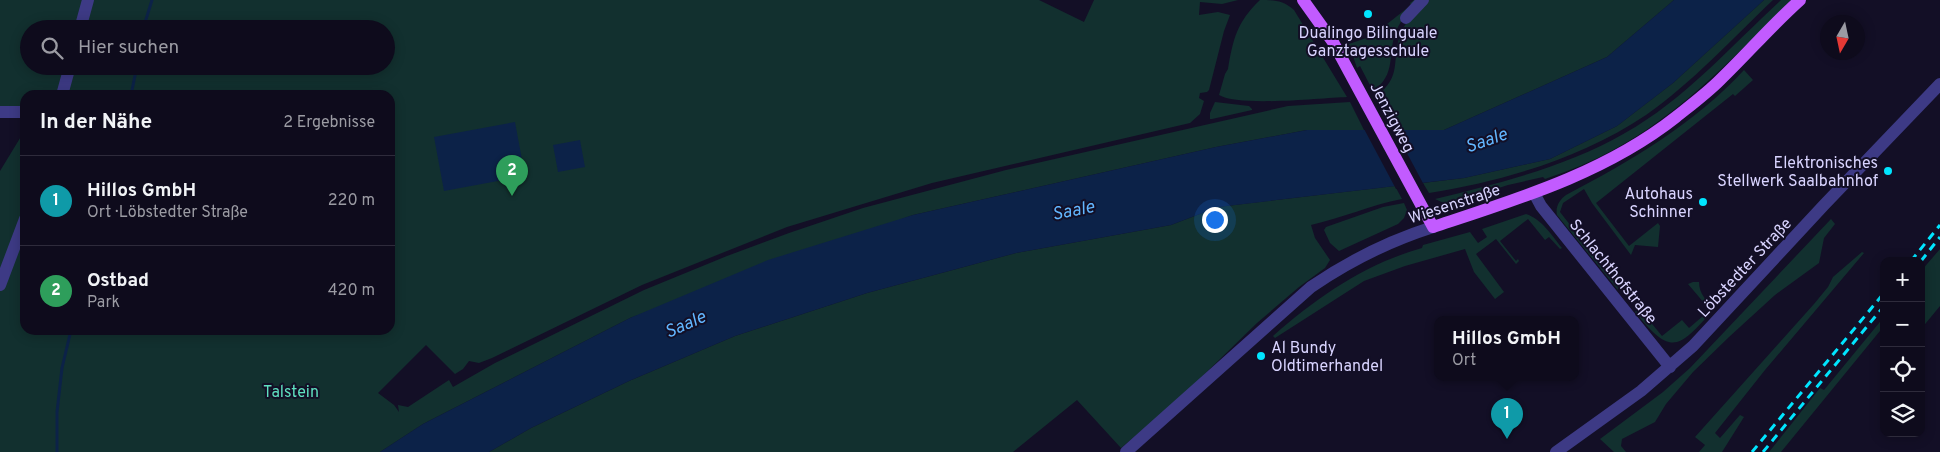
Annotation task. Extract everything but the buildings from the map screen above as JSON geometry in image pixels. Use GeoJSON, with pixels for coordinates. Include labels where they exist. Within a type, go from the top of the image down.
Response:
{"type":"FeatureCollection","features":[{"type":"Feature","properties":{"kind":"main road","name":"Jenzigweg"},"geometry":{"type":"LineString","coordinates":[[1303,0],[1325,29],[1344,62],[1433,227]]}},
{"type":"Feature","properties":{"kind":"main road","name":"Wiesenstraße"},"geometry":{"type":"LineString","coordinates":[[1433,227],[1534,194],[1605,162],[1675,118],[1719,82],[1800,0]]}},
{"type":"Feature","properties":{"kind":"street"},"geometry":{"type":"LineString","coordinates":[[82,20],[88,0]]}},
{"type":"Feature","properties":{"kind":"street"},"geometry":{"type":"LineString","coordinates":[[1406,18],[1423,0]]}},
{"type":"Feature","properties":{"kind":"street"},"geometry":{"type":"LineString","coordinates":[[63,90],[68,75]]}},
{"type":"Feature","properties":{"kind":"street","name":"Löbstedter Straße"},"geometry":{"type":"LineString","coordinates":[[1556,452],[1641,391],[1693,346],[1940,84]]}},
{"type":"Feature","properties":{"kind":"street"},"geometry":{"type":"LineString","coordinates":[[0,112],[20,112]]}},
{"type":"Feature","properties":{"kind":"street","name":"Schlachthofstraße"},"geometry":{"type":"LineString","coordinates":[[1534,194],[1541,206],[1670,367]]}},
{"type":"Feature","properties":{"kind":"street","name":"Wiesenstraße"},"geometry":{"type":"LineString","coordinates":[[1126,452],[1312,287],[1342,266],[1370,252],[1409,234],[1433,227]]}},
{"type":"Feature","properties":{"kind":"street"},"geometry":{"type":"LineString","coordinates":[[0,285],[20,231]]}},
{"type":"Feature","properties":{"kind":"green space","name":"Talstein"},"geometry":{"type":"Polygon","coordinates":[[[0,0],[1039,0],[1084,22],[1094,0],[1238,0],[1222,4],[1200,2],[1199,15],[1218,12],[1230,15],[1209,90],[1200,93],[1199,98],[1204,101],[1200,114],[1190,123],[932,183],[787,227],[642,285],[492,358],[479,363],[469,361],[463,369],[455,374],[426,345],[378,393],[394,405],[399,412],[398,405],[408,407],[449,380],[453,387],[495,363],[644,290],[727,256],[863,208],[1006,170],[1288,106],[1350,102],[1364,130],[1307,130],[1216,147],[913,215],[630,318],[423,424],[380,452],[0,452],[0,171],[20,138],[20,335],[395,335],[395,90],[20,90],[20,106],[0,107],[0,0]]]}},
{"type":"Feature","properties":{"kind":"green space"},"geometry":{"type":"Polygon","coordinates":[[[1260,0],[1278,1],[1294,10],[1347,97],[1243,101],[1219,95],[1228,69],[1237,32],[1246,16],[1260,0]]]}},
{"type":"Feature","properties":{"kind":"green space"},"geometry":{"type":"Polygon","coordinates":[[[1414,0],[1419,0],[1403,19],[1396,31],[1390,64],[1385,78],[1381,85],[1373,91],[1360,66],[1357,68],[1349,44],[1372,36],[1411,5],[1410,3],[1414,0]]]}},
{"type":"Feature","properties":{"kind":"green space"},"geometry":{"type":"Polygon","coordinates":[[[1426,0],[1674,0],[1607,57],[1444,130],[1394,130],[1376,96],[1390,82],[1393,75],[1397,44],[1402,30],[1426,0]]]}},
{"type":"Feature","properties":{"kind":"green space"},"geometry":{"type":"Polygon","coordinates":[[[1764,0],[1773,0],[1680,89],[1646,115],[1596,144],[1542,166],[1486,182],[1429,193],[1423,183],[1464,178],[1550,159],[1617,126],[1673,83],[1764,0]]]}},
{"type":"Feature","properties":{"kind":"green space"},"geometry":{"type":"Polygon","coordinates":[[[1781,0],[1791,0],[1708,82],[1650,128],[1618,148],[1583,165],[1545,179],[1543,177],[1508,185],[1453,203],[1446,204],[1435,199],[1556,165],[1603,145],[1625,133],[1647,120],[1687,89],[1781,0]]]}},
{"type":"Feature","properties":{"kind":"green space"},"geometry":{"type":"Polygon","coordinates":[[[1744,70],[1753,80],[1596,203],[1629,246],[1658,223],[1660,226],[1658,247],[1635,245],[1631,255],[1592,203],[1584,189],[1563,203],[1560,212],[1578,235],[1586,236],[1617,277],[1618,290],[1557,215],[1558,203],[1566,195],[1614,169],[1661,140],[1704,108],[1744,70]]]}},
{"type":"Feature","properties":{"kind":"green space"},"geometry":{"type":"Polygon","coordinates":[[[1215,102],[1249,106],[1252,110],[1210,119],[1210,113],[1215,102]]]}},
{"type":"Feature","properties":{"kind":"green space"},"geometry":{"type":"Polygon","coordinates":[[[1395,186],[1402,199],[1311,225],[1315,238],[1330,260],[1325,268],[1299,287],[1257,323],[1180,398],[1121,448],[1077,400],[1013,452],[489,452],[531,428],[629,381],[735,336],[867,293],[1016,253],[1171,225],[1218,207],[1395,186]]]}},
{"type":"Feature","properties":{"kind":"green space"},"geometry":{"type":"Polygon","coordinates":[[[1404,203],[1407,210],[1404,218],[1398,224],[1339,251],[1330,243],[1324,230],[1326,227],[1383,207],[1404,203]]]}},
{"type":"Feature","properties":{"kind":"green space"},"geometry":{"type":"Polygon","coordinates":[[[1526,214],[1542,224],[1562,248],[1560,249],[1549,237],[1545,240],[1528,219],[1500,241],[1516,261],[1518,259],[1519,261],[1516,264],[1496,239],[1476,254],[1504,292],[1495,299],[1474,272],[1465,249],[1405,266],[1364,281],[1275,338],[1273,336],[1324,295],[1381,263],[1422,248],[1423,245],[1470,232],[1478,243],[1487,237],[1482,229],[1526,214]]]}},
{"type":"Feature","properties":{"kind":"green space"},"geometry":{"type":"Polygon","coordinates":[[[1831,219],[1835,224],[1824,238],[1819,263],[1775,295],[1729,337],[1693,372],[1666,404],[1655,422],[1622,439],[1621,446],[1626,452],[1614,452],[1600,439],[1663,392],[1690,368],[1831,219]]]}},
{"type":"Feature","properties":{"kind":"green space"},"geometry":{"type":"Polygon","coordinates":[[[1940,249],[1940,306],[1925,324],[1925,302],[1925,266],[1940,249]]]}},
{"type":"Feature","properties":{"kind":"green space"},"geometry":{"type":"Polygon","coordinates":[[[1862,252],[1864,253],[1765,370],[1715,433],[1720,438],[1740,415],[1744,417],[1722,452],[1699,452],[1705,445],[1695,437],[1814,304],[1828,287],[1833,277],[1862,252]]]}},
{"type":"Feature","properties":{"kind":"green space"},"geometry":{"type":"Polygon","coordinates":[[[1699,282],[1702,294],[1714,309],[1692,333],[1683,339],[1675,342],[1667,341],[1658,336],[1635,312],[1639,308],[1662,336],[1682,320],[1689,328],[1710,310],[1688,284],[1699,282]]]}},
{"type":"Feature","properties":{"kind":"green space"},"geometry":{"type":"Polygon","coordinates":[[[1880,322],[1880,331],[1781,452],[1769,452],[1820,388],[1824,390],[1880,322]]]}},
{"type":"Feature","properties":{"kind":"water","name":"Saale"},"geometry":{"type":"Polygon","coordinates":[[[1674,0],[1764,0],[1673,83],[1617,126],[1550,159],[1464,178],[1218,207],[1171,225],[1016,253],[867,293],[735,336],[629,381],[531,428],[489,452],[380,452],[423,424],[630,318],[768,260],[913,215],[1216,147],[1307,130],[1444,130],[1607,57],[1674,0]]]}},
{"type":"Feature","properties":{"kind":"water"},"geometry":{"type":"Polygon","coordinates":[[[515,122],[525,176],[444,191],[434,137],[515,122]]]}},
{"type":"Feature","properties":{"kind":"water"},"geometry":{"type":"Polygon","coordinates":[[[580,140],[585,167],[558,172],[553,145],[580,140]]]}},
{"type":"Feature","properties":{"kind":"pier"},"geometry":{"type":"Polygon","coordinates":[[[1363,127],[1393,127],[1424,185],[1396,189],[1363,127]]]}},
{"type":"Feature","properties":{"kind":"waterway"},"geometry":{"type":"LineString","coordinates":[[146,20],[152,0]]}},
{"type":"Feature","properties":{"kind":"waterway"},"geometry":{"type":"LineString","coordinates":[[132,90],[135,75]]}},
{"type":"Feature","properties":{"kind":"waterway"},"geometry":{"type":"LineString","coordinates":[[57,452],[57,412],[62,368],[70,335]]}},
{"type":"Feature","properties":{"kind":"railway"},"geometry":{"type":"LineString","coordinates":[[1914,257],[1940,225]]}},
{"type":"Feature","properties":{"kind":"railway"},"geometry":{"type":"LineString","coordinates":[[1924,257],[1940,237]]}},
{"type":"Feature","properties":{"kind":"railway"},"geometry":{"type":"LineString","coordinates":[[1752,452],[1880,298]]}},
{"type":"Feature","properties":{"kind":"railway"},"geometry":{"type":"LineString","coordinates":[[1763,452],[1880,311]]}},
{"type":"Feature","properties":{"kind":"place","name":"Dualingo Bilinguale Ganztagesschule"},"geometry":{"type":"Point","coordinates":[1368,14]}},
{"type":"Feature","properties":{"kind":"place","name":"Elektronisches Stellwerk Saalbahnhof"},"geometry":{"type":"Point","coordinates":[1888,171]}},
{"type":"Feature","properties":{"kind":"place","name":"Ostbad"},"geometry":{"type":"Point","coordinates":[512,196]}},
{"type":"Feature","properties":{"kind":"place","name":"Autohaus Schinner"},"geometry":{"type":"Point","coordinates":[1703,202]}},
{"type":"Feature","properties":{"kind":"place","name":"Al Bundy Oldtimerhandel"},"geometry":{"type":"Point","coordinates":[1261,356]}},
{"type":"Feature","properties":{"kind":"place","name":"Hillos GmbH"},"geometry":{"type":"Point","coordinates":[1507,439]}}]}
